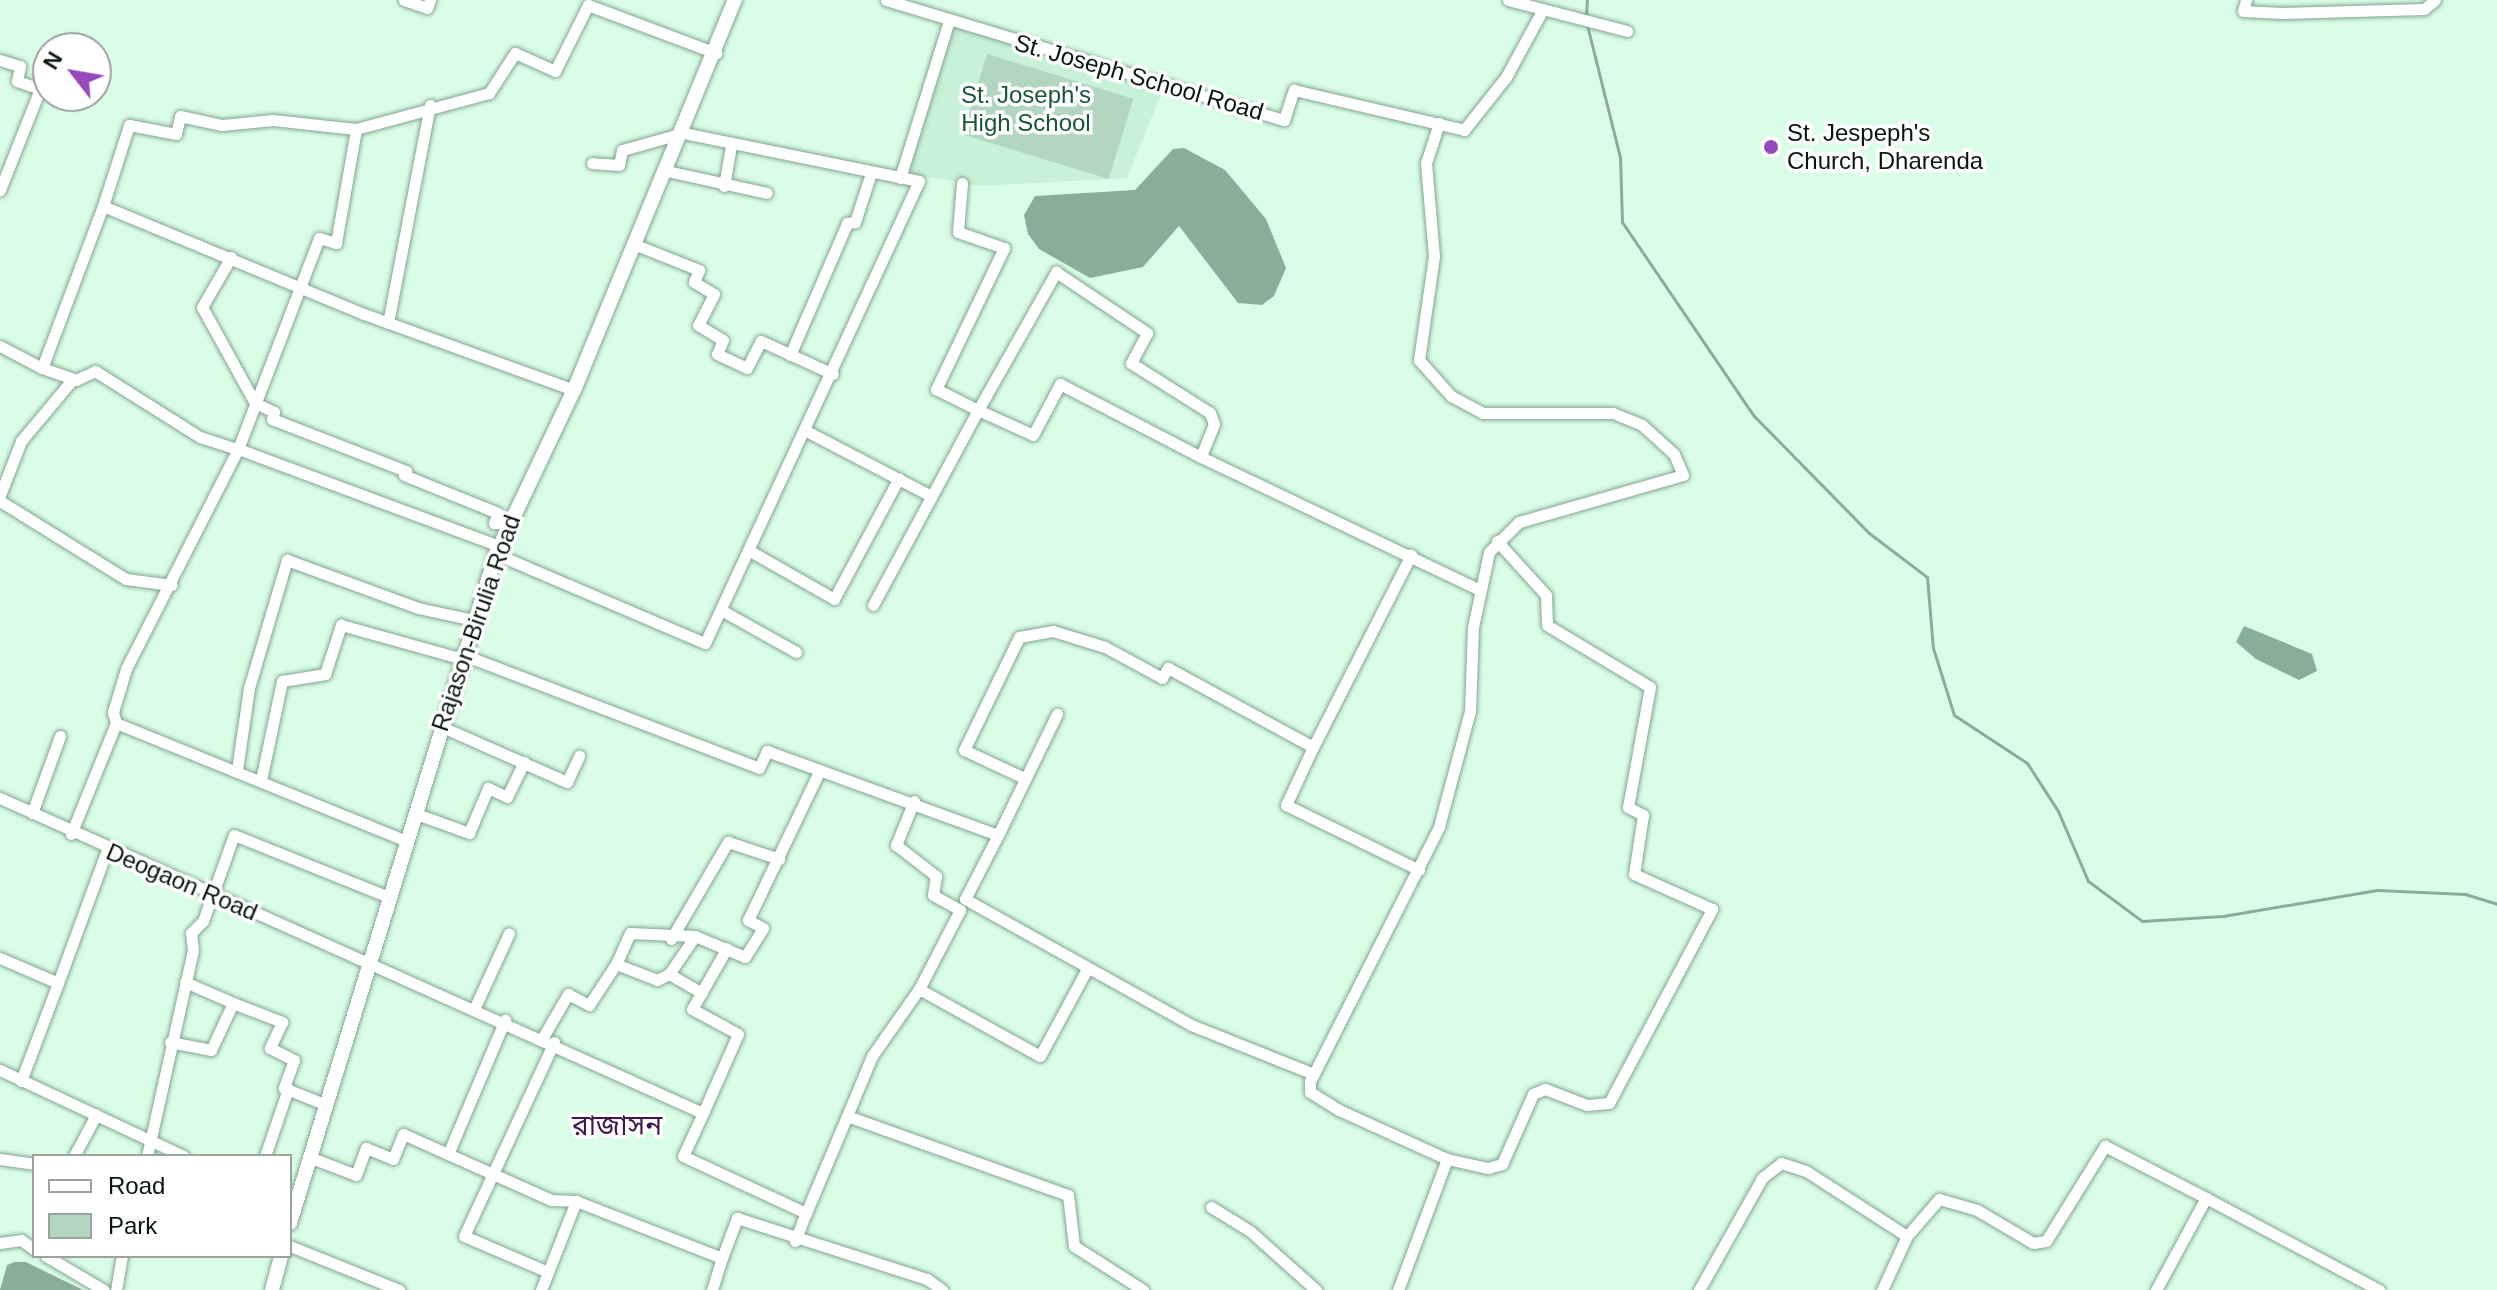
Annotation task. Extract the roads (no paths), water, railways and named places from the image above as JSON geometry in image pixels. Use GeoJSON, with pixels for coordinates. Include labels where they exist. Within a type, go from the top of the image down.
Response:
{"type":"FeatureCollection","features":[{"type":"Feature","properties":{"kind":"street"},"geometry":{"type":"LineString","coordinates":[[404,0],[427,8],[430,0]]}},
{"type":"Feature","properties":{"kind":"street","name":"Rajason-Birulia Road"},"geometry":{"type":"LineString","coordinates":[[292,1211],[460,656],[497,550],[574,390],[683,133],[735,0]]}},
{"type":"Feature","properties":{"kind":"street","name":"St. Joseph School Road"},"geometry":{"type":"LineString","coordinates":[[886,0],[1284,120],[1294,90],[1464,130],[1482,115],[1543,9]]}},
{"type":"Feature","properties":{"kind":"street"},"geometry":{"type":"LineString","coordinates":[[1508,0],[1627,31]]}},
{"type":"Feature","properties":{"kind":"street"},"geometry":{"type":"LineString","coordinates":[[2246,0],[2243,11],[2282,13],[2424,9],[2435,0]]}},
{"type":"Feature","properties":{"kind":"street"},"geometry":{"type":"LineString","coordinates":[[42,368],[103,206],[129,125],[176,134],[180,116],[222,125],[273,120],[356,129],[418,114],[430,105],[489,93],[515,53],[555,71],[588,5],[716,53]]}},
{"type":"Feature","properties":{"kind":"street"},"geometry":{"type":"LineString","coordinates":[[900,178],[949,21]]}},
{"type":"Feature","properties":{"kind":"street"},"geometry":{"type":"LineString","coordinates":[[0,60],[20,66],[17,81],[40,89],[0,190]]}},
{"type":"Feature","properties":{"kind":"street"},"geometry":{"type":"LineString","coordinates":[[388,323],[430,105]]}},
{"type":"Feature","properties":{"kind":"street"},"geometry":{"type":"LineString","coordinates":[[1439,123],[1426,163],[1434,256],[1419,360],[1451,396],[1483,413],[1623,417],[1674,454],[1683,475],[1519,522],[1497,541],[1478,589],[1470,711],[1439,827],[1311,1073],[1310,1092],[1339,1110],[1447,1159],[1488,1168],[1502,1164],[1533,1094],[1545,1089],[1587,1105],[1609,1103],[1712,909],[1634,874],[1643,815],[1628,807],[1650,687],[1547,625],[1546,595],[1497,541]]}},
{"type":"Feature","properties":{"kind":"street"},"geometry":{"type":"LineString","coordinates":[[71,834],[116,723],[113,712],[126,669],[172,585],[238,449],[305,287],[319,238],[336,243],[356,129]]}},
{"type":"Feature","properties":{"kind":"street"},"geometry":{"type":"LineString","coordinates":[[172,585],[126,579],[0,498],[21,441],[72,380],[95,371],[200,437],[497,550],[705,643],[808,432],[919,181],[731,146],[683,133],[622,150],[619,165],[592,163]]}},
{"type":"Feature","properties":{"kind":"street"},"geometry":{"type":"LineString","coordinates":[[724,186],[731,146]]}},
{"type":"Feature","properties":{"kind":"street"},"geometry":{"type":"LineString","coordinates":[[667,171],[724,186],[767,193]]}},
{"type":"Feature","properties":{"kind":"street"},"geometry":{"type":"LineString","coordinates":[[790,355],[847,223],[855,222],[871,173]]}},
{"type":"Feature","properties":{"kind":"street"},"geometry":{"type":"LineString","coordinates":[[962,183],[958,232],[1004,248],[936,389],[1033,435],[1060,384],[1201,457],[1478,589]]}},
{"type":"Feature","properties":{"kind":"street"},"geometry":{"type":"LineString","coordinates":[[103,206],[388,323],[574,390]]}},
{"type":"Feature","properties":{"kind":"street"},"geometry":{"type":"LineString","coordinates":[[636,245],[699,270],[694,282],[714,294],[698,325],[723,340],[717,354],[747,368],[761,341],[833,374]]}},
{"type":"Feature","properties":{"kind":"street"},"geometry":{"type":"LineString","coordinates":[[231,257],[202,307],[254,391],[255,403]]}},
{"type":"Feature","properties":{"kind":"street"},"geometry":{"type":"LineString","coordinates":[[873,605],[1056,272],[1147,333],[1131,363],[1210,413],[1214,424],[1201,457]]}},
{"type":"Feature","properties":{"kind":"street"},"geometry":{"type":"LineString","coordinates":[[0,346],[72,380]]}},
{"type":"Feature","properties":{"kind":"street"},"geometry":{"type":"LineString","coordinates":[[255,403],[274,412],[272,419],[406,471],[404,475],[498,513],[494,523],[508,523]]}},
{"type":"Feature","properties":{"kind":"street"},"geometry":{"type":"LineString","coordinates":[[808,432],[931,496]]}},
{"type":"Feature","properties":{"kind":"street"},"geometry":{"type":"LineString","coordinates":[[750,551],[834,599],[899,478]]}},
{"type":"Feature","properties":{"kind":"street"},"geometry":{"type":"LineString","coordinates":[[1411,555],[1286,805],[1419,870]]}},
{"type":"Feature","properties":{"kind":"street"},"geometry":{"type":"LineString","coordinates":[[237,770],[249,688],[287,560],[418,608],[473,620]]}},
{"type":"Feature","properties":{"kind":"street"},"geometry":{"type":"LineString","coordinates":[[721,610],[796,652]]}},
{"type":"Feature","properties":{"kind":"street"},"geometry":{"type":"LineString","coordinates":[[261,780],[282,681],[325,674],[341,625],[460,656],[759,768],[767,751],[914,801],[998,835]]}},
{"type":"Feature","properties":{"kind":"street"},"geometry":{"type":"LineString","coordinates":[[1024,778],[964,750],[1019,637],[1053,631],[1105,647],[1162,678],[1168,668],[1313,747]]}},
{"type":"Feature","properties":{"kind":"street"},"geometry":{"type":"LineString","coordinates":[[795,1241],[872,1056],[919,989],[1057,714]]}},
{"type":"Feature","properties":{"kind":"street"},"geometry":{"type":"LineString","coordinates":[[116,723],[406,841]]}},
{"type":"Feature","properties":{"kind":"street"},"geometry":{"type":"LineString","coordinates":[[440,726],[567,782],[579,756]]}},
{"type":"Feature","properties":{"kind":"street"},"geometry":{"type":"LineString","coordinates":[[32,813],[60,736]]}},
{"type":"Feature","properties":{"kind":"street"},"geometry":{"type":"LineString","coordinates":[[414,813],[469,833],[488,788],[507,797],[524,762]]}},
{"type":"Feature","properties":{"kind":"street"},"geometry":{"type":"LineString","coordinates":[[548,1272],[464,1236],[568,994],[589,1005],[616,964],[630,933],[671,939],[695,936],[745,957],[763,928],[748,920],[820,770]]}},
{"type":"Feature","properties":{"kind":"street","name":"Deogaon Road"},"geometry":{"type":"LineString","coordinates":[[0,798],[107,850],[505,1020],[703,1113]]}},
{"type":"Feature","properties":{"kind":"street"},"geometry":{"type":"LineString","coordinates":[[914,801],[896,845],[936,876],[933,895],[963,905],[1191,1025],[1311,1073]]}},
{"type":"Feature","properties":{"kind":"street"},"geometry":{"type":"LineString","coordinates":[[148,1154],[185,982],[191,933],[203,921],[234,835],[389,897]]}},
{"type":"Feature","properties":{"kind":"street"},"geometry":{"type":"LineString","coordinates":[[671,939],[728,842],[779,859]]}},
{"type":"Feature","properties":{"kind":"street"},"geometry":{"type":"LineString","coordinates":[[21,1081],[107,850]]}},
{"type":"Feature","properties":{"kind":"street"},"geometry":{"type":"LineString","coordinates":[[475,1007],[509,933]]}},
{"type":"Feature","properties":{"kind":"street"},"geometry":{"type":"LineString","coordinates":[[616,964],[657,980],[669,974],[695,936]]}},
{"type":"Feature","properties":{"kind":"street"},"geometry":{"type":"LineString","coordinates":[[727,948],[692,1009],[738,1034],[683,1156],[806,1213]]}},
{"type":"Feature","properties":{"kind":"street"},"geometry":{"type":"LineString","coordinates":[[0,958],[58,983]]}},
{"type":"Feature","properties":{"kind":"street"},"geometry":{"type":"LineString","coordinates":[[919,989],[1040,1056],[1087,969]]}},
{"type":"Feature","properties":{"kind":"street"},"geometry":{"type":"LineString","coordinates":[[669,974],[702,993]]}},
{"type":"Feature","properties":{"kind":"street"},"geometry":{"type":"LineString","coordinates":[[185,982],[282,1022],[270,1048],[294,1060],[288,1089],[266,1154]]}},
{"type":"Feature","properties":{"kind":"street"},"geometry":{"type":"LineString","coordinates":[[170,1042],[211,1050],[233,1003]]}},
{"type":"Feature","properties":{"kind":"street"},"geometry":{"type":"LineString","coordinates":[[448,1154],[505,1020]]}},
{"type":"Feature","properties":{"kind":"street"},"geometry":{"type":"LineString","coordinates":[[0,1070],[180,1154]]}},
{"type":"Feature","properties":{"kind":"street"},"geometry":{"type":"LineString","coordinates":[[288,1089],[324,1104]]}},
{"type":"Feature","properties":{"kind":"street"},"geometry":{"type":"LineString","coordinates":[[75,1154],[96,1115]]}},
{"type":"Feature","properties":{"kind":"street"},"geometry":{"type":"LineString","coordinates":[[847,1116],[1068,1195],[1074,1246],[1143,1290]]}},
{"type":"Feature","properties":{"kind":"street"},"geometry":{"type":"LineString","coordinates":[[309,1157],[356,1175],[366,1148],[393,1159],[403,1134],[551,1200],[576,1201],[722,1258]]}},
{"type":"Feature","properties":{"kind":"street"},"geometry":{"type":"LineString","coordinates":[[1882,1290],[1907,1236],[1939,1199],[1977,1210],[2033,1243],[2046,1241],[2105,1146],[2379,1290]]}},
{"type":"Feature","properties":{"kind":"street"},"geometry":{"type":"LineString","coordinates":[[0,1159],[32,1164]]}},
{"type":"Feature","properties":{"kind":"street"},"geometry":{"type":"LineString","coordinates":[[1398,1290],[1447,1159]]}},
{"type":"Feature","properties":{"kind":"street"},"geometry":{"type":"LineString","coordinates":[[1699,1290],[1762,1178],[1781,1163],[1806,1171],[1907,1236]]}},
{"type":"Feature","properties":{"kind":"street"},"geometry":{"type":"LineString","coordinates":[[2156,1290],[2206,1198]]}},
{"type":"Feature","properties":{"kind":"street"},"geometry":{"type":"LineString","coordinates":[[541,1290],[576,1201]]}},
{"type":"Feature","properties":{"kind":"street"},"geometry":{"type":"LineString","coordinates":[[1211,1207],[1269,1247],[1273,1257],[1316,1290]]}},
{"type":"Feature","properties":{"kind":"street"},"geometry":{"type":"LineString","coordinates":[[712,1290],[737,1218],[795,1241],[927,1279],[942,1290]]}},
{"type":"Feature","properties":{"kind":"street"},"geometry":{"type":"LineString","coordinates":[[0,1243],[21,1240],[32,1248]]}},
{"type":"Feature","properties":{"kind":"street"},"geometry":{"type":"LineString","coordinates":[[292,1247],[399,1290]]}},
{"type":"Feature","properties":{"kind":"street"},"geometry":{"type":"LineString","coordinates":[[49,1258],[104,1290]]}},
{"type":"Feature","properties":{"kind":"street"},"geometry":{"type":"LineString","coordinates":[[116,1290],[122,1258]]}},
{"type":"Feature","properties":{"kind":"street"},"geometry":{"type":"LineString","coordinates":[[272,1290],[280,1258]]}},
{"type":"Feature","properties":{"kind":"waterway"},"geometry":{"type":"LineString","coordinates":[[1586,17],[1587,0]]}},
{"type":"Feature","properties":{"kind":"waterway"},"geometry":{"type":"LineString","coordinates":[[1587,25],[1620,157],[1622,222],[1754,416],[1869,533],[1927,577],[1933,648],[1954,715],[2027,763],[2058,811],[2088,881],[2142,921],[2223,916],[2377,890],[2465,894],[2497,904]]}},
{"type":"Feature","properties":{"kind":"place","name":"St. Jespeph's Church, Dharenda"},"geometry":{"type":"Point","coordinates":[1771,147]}},
{"type":"Feature","properties":{"kind":"district","name":"রাজাসন"},"geometry":{"type":"Point","coordinates":[617,1126]}},
{"type":"Feature","properties":{"kind":"park label","name":"St. Joseph's High School"},"geometry":{"type":"Point","coordinates":[1026,109]}}]}
